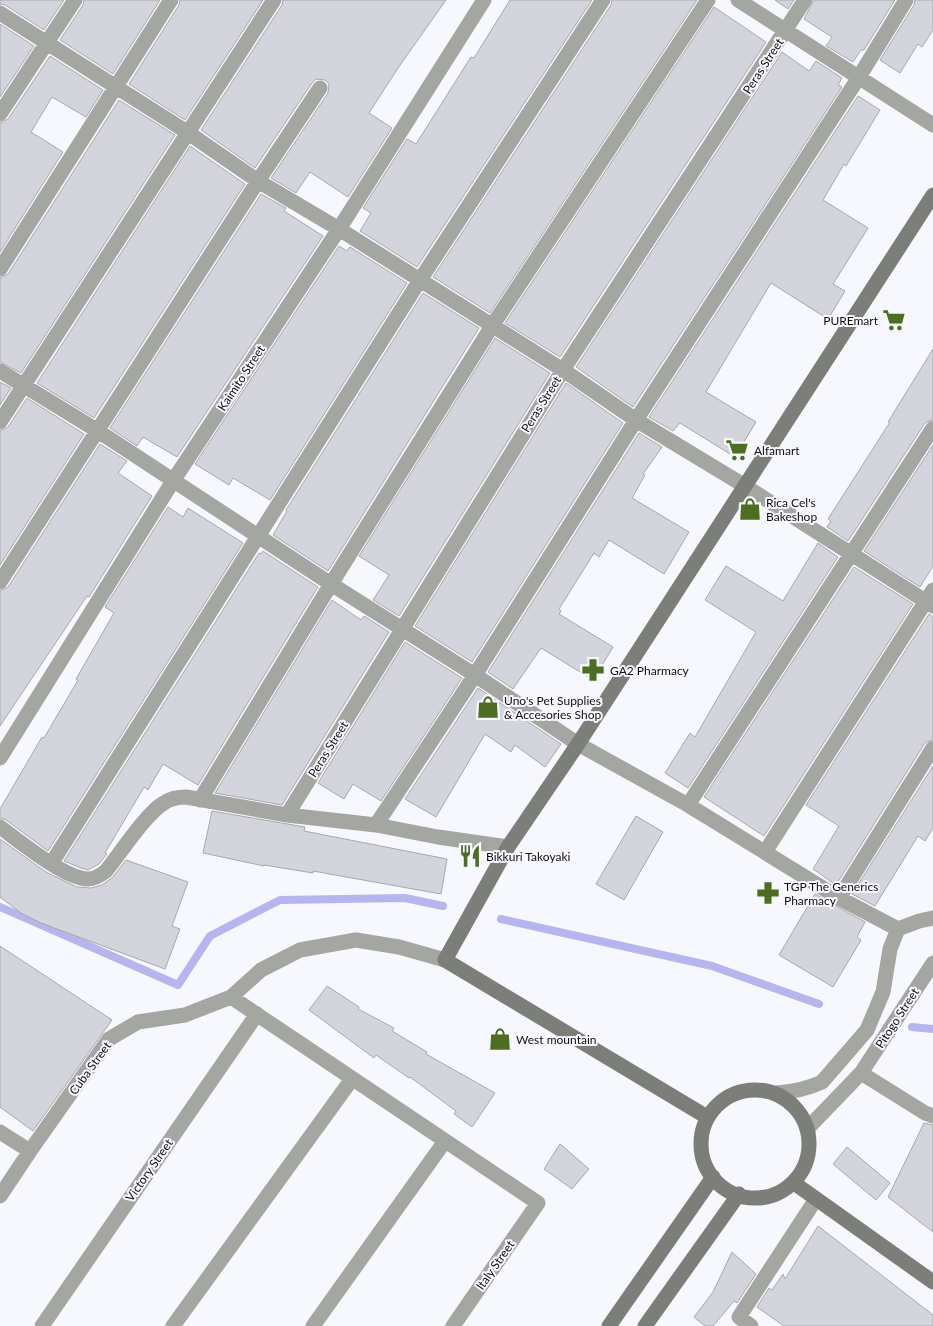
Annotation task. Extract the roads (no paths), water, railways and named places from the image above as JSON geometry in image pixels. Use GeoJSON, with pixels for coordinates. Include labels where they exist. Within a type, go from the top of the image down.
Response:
{"type":"FeatureCollection","features":[{"type":"Feature","properties":{"kind":"street"},"geometry":{"type":"LineString","coordinates":[[0,114],[48,44],[75,0]]}},
{"type":"Feature","properties":{"kind":"street"},"geometry":{"type":"LineString","coordinates":[[0,269],[171,0]]}},
{"type":"Feature","properties":{"kind":"street"},"geometry":{"type":"LineString","coordinates":[[0,422],[274,0]]}},
{"type":"Feature","properties":{"kind":"street","name":"Kaimito Street"},"geometry":{"type":"LineString","coordinates":[[0,758],[173,481],[340,229],[484,0]]}},
{"type":"Feature","properties":{"kind":"street"},"geometry":{"type":"LineString","coordinates":[[51,864],[420,280],[603,0]]}},
{"type":"Feature","properties":{"kind":"street"},"geometry":{"type":"LineString","coordinates":[[200,800],[331,584],[492,326],[708,0]]}},
{"type":"Feature","properties":{"kind":"street"},"geometry":{"type":"LineString","coordinates":[[738,0],[933,125]]}},
{"type":"Feature","properties":{"kind":"street","name":"Peras Street"},"geometry":{"type":"LineString","coordinates":[[287,815],[562,370],[805,0]]}},
{"type":"Feature","properties":{"kind":"street"},"geometry":{"type":"LineString","coordinates":[[376,825],[475,675],[636,420],[860,77],[906,0]]}},
{"type":"Feature","properties":{"kind":"street"},"geometry":{"type":"LineString","coordinates":[[0,13],[187,132],[258,181],[340,229],[562,370],[636,420],[850,553],[931,599],[765,852]]}},
{"type":"Feature","properties":{"kind":"street"},"geometry":{"type":"LineString","coordinates":[[0,582],[320,88]]}},
{"type":"Feature","properties":{"kind":"street"},"geometry":{"type":"LineString","coordinates":[[707,1117],[445,960],[508,847],[578,744],[933,195]]}},
{"type":"Feature","properties":{"kind":"street"},"geometry":{"type":"LineString","coordinates":[[0,371],[98,431],[331,584],[475,675],[578,744],[688,805],[839,898],[898,930]]}},
{"type":"Feature","properties":{"kind":"street"},"geometry":{"type":"LineString","coordinates":[[688,805],[933,428]]}},
{"type":"Feature","properties":{"kind":"street"},"geometry":{"type":"LineString","coordinates":[[839,898],[933,748]]}},
{"type":"Feature","properties":{"kind":"street"},"geometry":{"type":"LineString","coordinates":[[0,827],[51,864],[87,879],[101,876],[106,872],[134,835],[162,803],[175,798],[186,797],[287,815],[376,825],[438,837],[508,847]]}},
{"type":"Feature","properties":{"kind":"street"},"geometry":{"type":"LineString","coordinates":[[776,1093],[798,1111],[808,1129],[809,1148],[804,1167],[794,1182],[776,1195],[757,1198],[731,1193],[713,1177],[703,1160],[702,1135],[707,1117],[720,1102],[736,1093],[758,1089],[776,1093],[790,1092],[822,1082],[867,1030],[883,992],[890,949],[898,930],[918,921],[933,918]]}},
{"type":"Feature","properties":{"kind":"street","name":"Cuba Street"},"geometry":{"type":"LineString","coordinates":[[0,1196],[109,1039],[138,1022],[185,1015],[231,997],[261,970],[300,950],[356,940],[399,947],[445,960]]}},
{"type":"Feature","properties":{"kind":"street","name":"Pitogo Street"},"geometry":{"type":"LineString","coordinates":[[808,1129],[861,1073],[933,963]]}},
{"type":"Feature","properties":{"kind":"street"},"geometry":{"type":"LineString","coordinates":[[231,997],[445,1141],[313,1326]]}},
{"type":"Feature","properties":{"kind":"street","name":"Victory Street"},"geometry":{"type":"LineString","coordinates":[[42,1326],[257,1014]]}},
{"type":"Feature","properties":{"kind":"street"},"geometry":{"type":"LineString","coordinates":[[861,1073],[925,1114],[933,1116]]}},
{"type":"Feature","properties":{"kind":"street"},"geometry":{"type":"LineString","coordinates":[[173,1326],[352,1079]]}},
{"type":"Feature","properties":{"kind":"street"},"geometry":{"type":"LineString","coordinates":[[0,1132],[30,1151]]}},
{"type":"Feature","properties":{"kind":"street","name":"Italy Street"},"geometry":{"type":"LineString","coordinates":[[445,1141],[538,1203],[453,1326]]}},
{"type":"Feature","properties":{"kind":"street"},"geometry":{"type":"LineString","coordinates":[[609,1326],[713,1177]]}},
{"type":"Feature","properties":{"kind":"street"},"geometry":{"type":"LineString","coordinates":[[794,1182],[933,1282]]}},
{"type":"Feature","properties":{"kind":"street"},"geometry":{"type":"LineString","coordinates":[[645,1326],[739,1194]]}},
{"type":"Feature","properties":{"kind":"street"},"geometry":{"type":"LineString","coordinates":[[751,1326],[739,1317],[816,1199]]}},
{"type":"Feature","properties":{"kind":"waterway"},"geometry":{"type":"LineString","coordinates":[[0,907],[178,985],[210,936],[280,900],[405,898],[443,906]]}},
{"type":"Feature","properties":{"kind":"waterway"},"geometry":{"type":"LineString","coordinates":[[501,919],[712,966],[819,1004]]}},
{"type":"Feature","properties":{"kind":"waterway"},"geometry":{"type":"LineString","coordinates":[[912,1027],[933,1029]]}},
{"type":"Feature","properties":{"kind":"place","name":"PUREmart"},"geometry":{"type":"Point","coordinates":[894,320]}},
{"type":"Feature","properties":{"kind":"place","name":"Alfamart"},"geometry":{"type":"Point","coordinates":[737,450]}},
{"type":"Feature","properties":{"kind":"place","name":"Rica Cel's Bakeshop"},"geometry":{"type":"Point","coordinates":[750,509]}},
{"type":"Feature","properties":{"kind":"place","name":"GA2 Pharmacy"},"geometry":{"type":"Point","coordinates":[593,670]}},
{"type":"Feature","properties":{"kind":"place","name":"Uno's Pet Supplies & Accesories Shop"},"geometry":{"type":"Point","coordinates":[488,707]}},
{"type":"Feature","properties":{"kind":"place","name":"Bikkuri Takoyaki"},"geometry":{"type":"Point","coordinates":[470,856]}},
{"type":"Feature","properties":{"kind":"place","name":"TGP The Generics Pharmacy"},"geometry":{"type":"Point","coordinates":[768,893]}},
{"type":"Feature","properties":{"kind":"place","name":"West mountain"},"geometry":{"type":"Point","coordinates":[500,1039]}}]}
